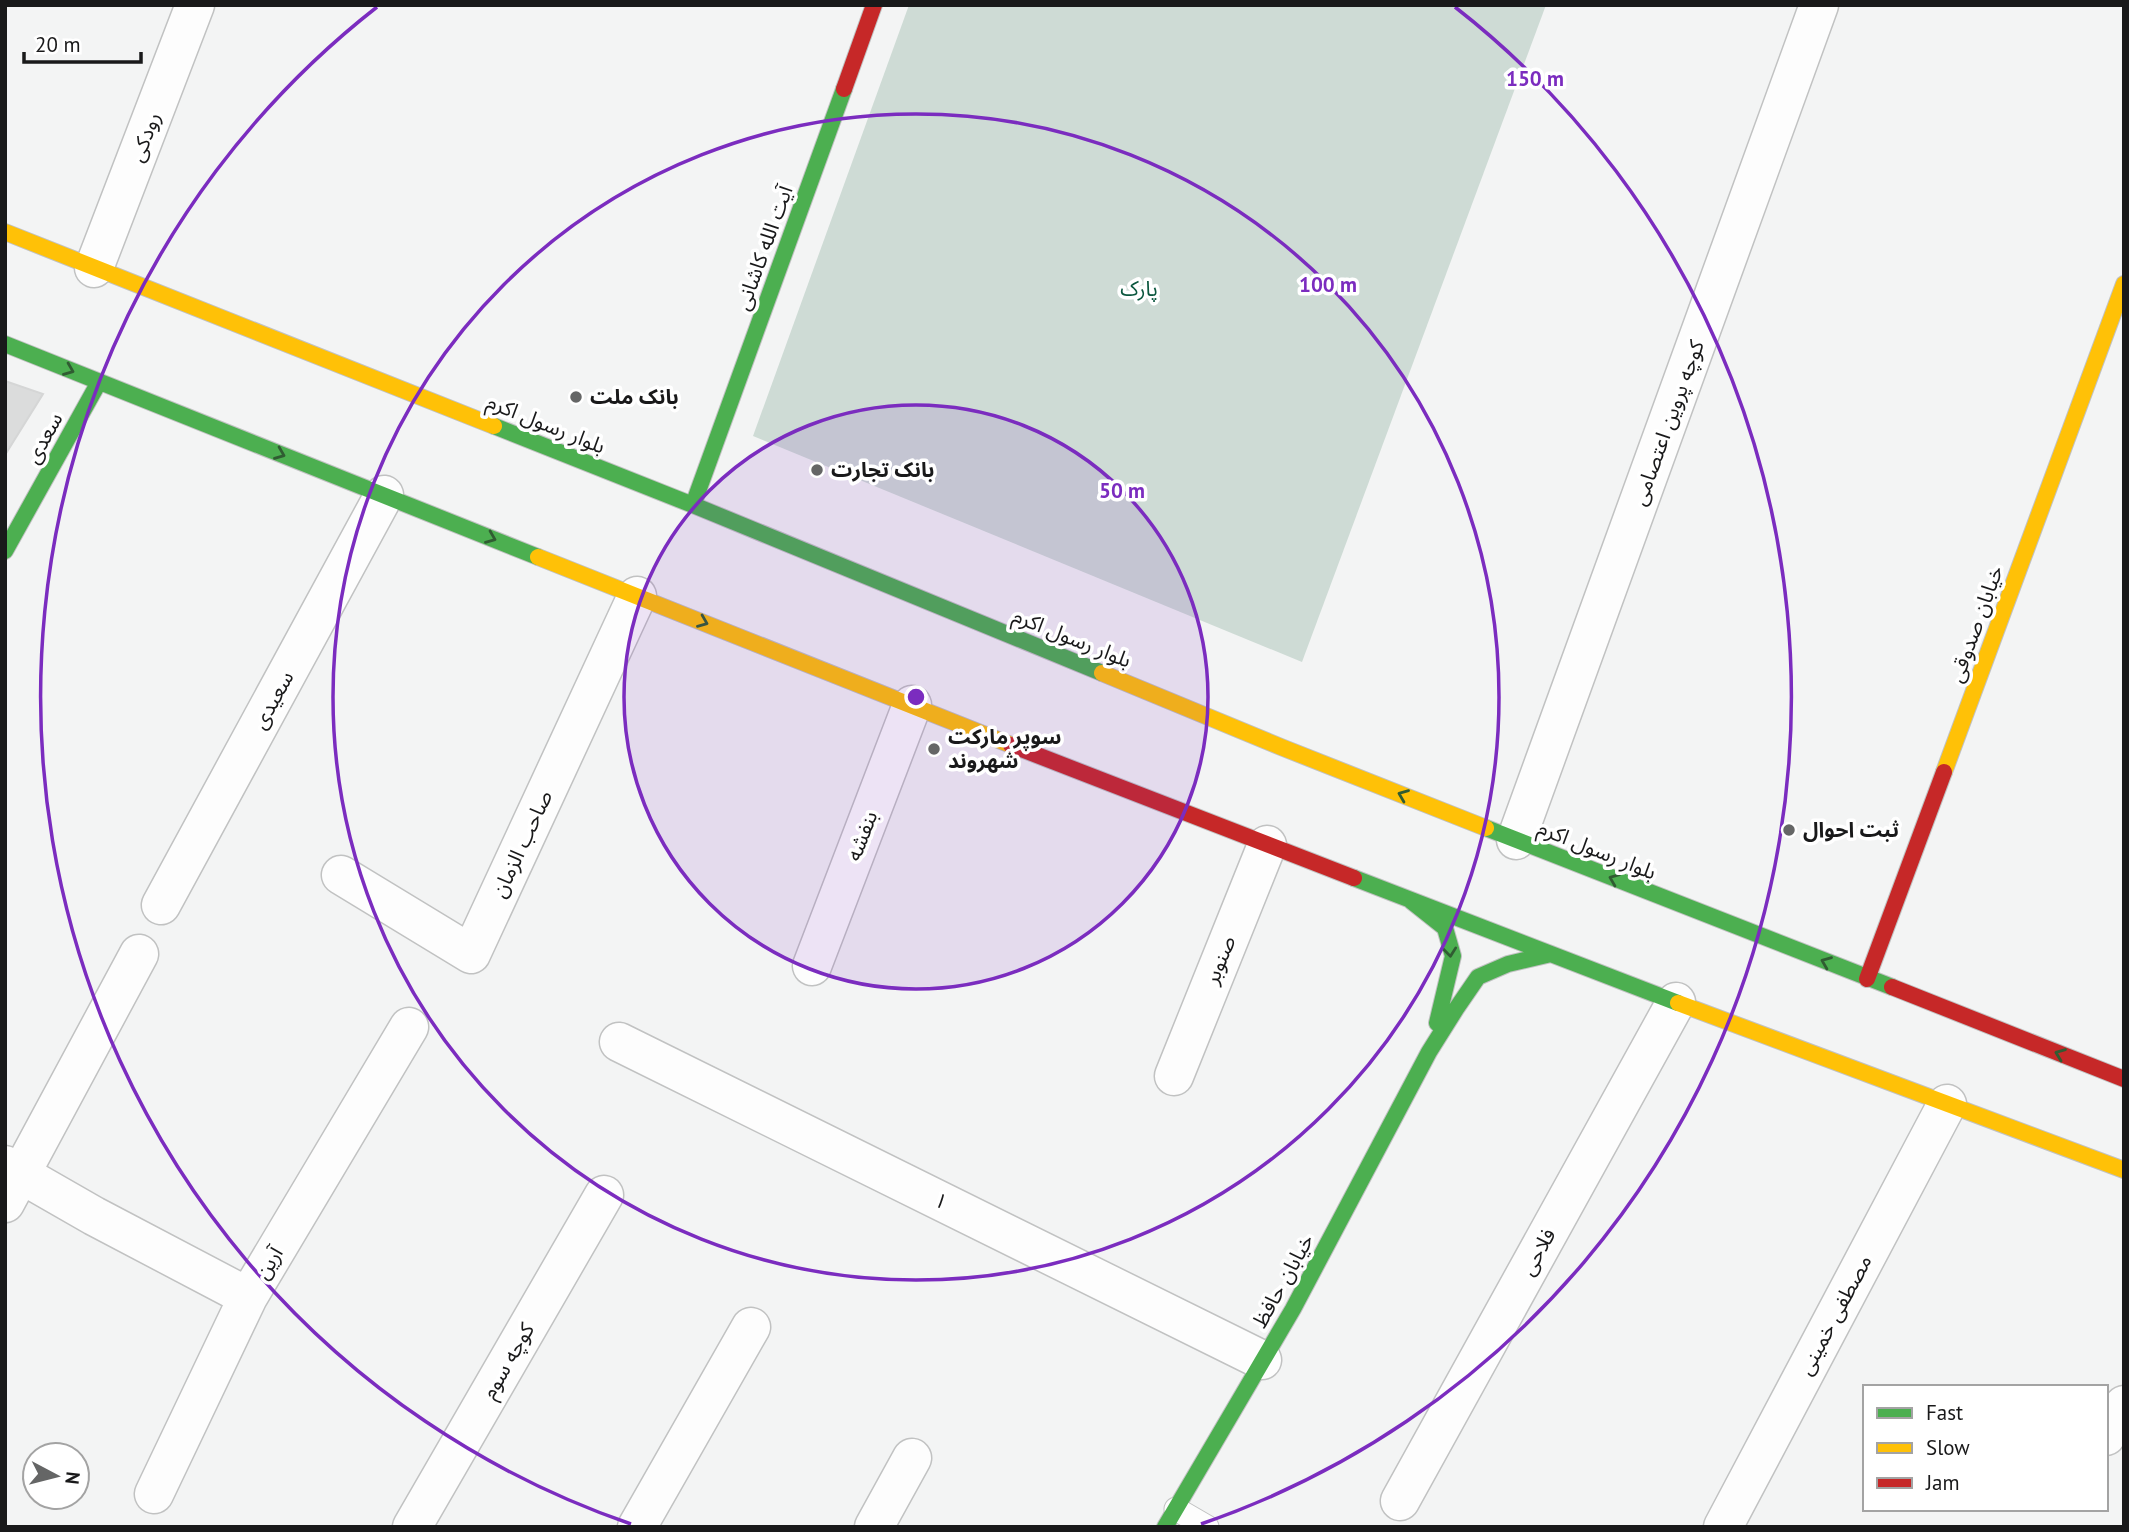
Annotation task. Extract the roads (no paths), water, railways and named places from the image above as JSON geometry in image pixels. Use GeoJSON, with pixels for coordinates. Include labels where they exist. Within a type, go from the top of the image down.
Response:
{"type":"FeatureCollection","features":[{"type":"Feature","properties":{"kind":"main road","name":"آیت الله کاشانی"},"geometry":{"type":"LineString","coordinates":[[693,505],[874,5]]}},
{"type":"Feature","properties":{"kind":"main road","name":"بلوار رسول اکرم"},"geometry":{"type":"LineString","coordinates":[[5,232],[693,505],[1255,736],[2124,1079]]}},
{"type":"Feature","properties":{"kind":"main road","name":"خیابان صدوقی"},"geometry":{"type":"LineString","coordinates":[[1867,979],[2120,303]]}},
{"type":"Feature","properties":{"kind":"main road"},"geometry":{"type":"LineString","coordinates":[[5,344],[1267,845],[2124,1170]]}},
{"type":"Feature","properties":{"kind":"main road","name":"سعدی"},"geometry":{"type":"LineString","coordinates":[[5,551],[99,382]]}},
{"type":"Feature","properties":{"kind":"main road"},"geometry":{"type":"LineString","coordinates":[[1411,901],[1445,928],[1453,956],[1429,1052]]}},
{"type":"Feature","properties":{"kind":"main road"},"geometry":{"type":"LineString","coordinates":[[1429,1052],[1478,977],[1508,964],[1551,954]]}},
{"type":"Feature","properties":{"kind":"main road","name":"خیابان حافظ"},"geometry":{"type":"LineString","coordinates":[[1170,1518],[1293,1309],[1429,1052]]}},
{"type":"Feature","properties":{"kind":"street","name":"رودکی"},"geometry":{"type":"LineString","coordinates":[[94,268],[195,5]]}},
{"type":"Feature","properties":{"kind":"street","name":"کوچه پروین اعتصامی"},"geometry":{"type":"LineString","coordinates":[[1516,840],[1819,5]]}},
{"type":"Feature","properties":{"kind":"street","name":"سعیدی"},"geometry":{"type":"LineString","coordinates":[[161,905],[384,495]]}},
{"type":"Feature","properties":{"kind":"street","name":"صاحب الزمان"},"geometry":{"type":"LineString","coordinates":[[341,875],[471,954],[637,596]]}},
{"type":"Feature","properties":{"kind":"street","name":"بنفشه"},"geometry":{"type":"LineString","coordinates":[[812,966],[912,705]]}},
{"type":"Feature","properties":{"kind":"street","name":"صنوبر"},"geometry":{"type":"LineString","coordinates":[[1174,1076],[1267,845]]}},
{"type":"Feature","properties":{"kind":"street"},"geometry":{"type":"LineString","coordinates":[[10,1181],[139,954]]}},
{"type":"Feature","properties":{"kind":"street","name":"فلاحی"},"geometry":{"type":"LineString","coordinates":[[1400,1501],[1676,1002]]}},
{"type":"Feature","properties":{"kind":"street","name":"آرین"},"geometry":{"type":"LineString","coordinates":[[10,1181],[94,1216],[248,1297],[409,1027]]}},
{"type":"Feature","properties":{"kind":"street","name":"۱"},"geometry":{"type":"LineString","coordinates":[[619,1042],[1262,1360]]}},
{"type":"Feature","properties":{"kind":"street","name":"مصطفی خمینی"},"geometry":{"type":"LineString","coordinates":[[1723,1527],[1947,1104]]}},
{"type":"Feature","properties":{"kind":"street","name":"کوچه سوم"},"geometry":{"type":"LineString","coordinates":[[412,1527],[604,1195]]}},
{"type":"Feature","properties":{"kind":"street"},"geometry":{"type":"LineString","coordinates":[[154,1494],[248,1297]]}},
{"type":"Feature","properties":{"kind":"street"},"geometry":{"type":"LineString","coordinates":[[637,1527],[751,1327]]}},
{"type":"Feature","properties":{"kind":"street"},"geometry":{"type":"LineString","coordinates":[[2108,1433],[2124,1405]]}},
{"type":"Feature","properties":{"kind":"street"},"geometry":{"type":"LineString","coordinates":[[874,1527],[912,1458]]}},
{"type":"Feature","properties":{"kind":"lane"},"geometry":{"type":"LineString","coordinates":[[1170,1518],[1207,1527]]}},
{"type":"Feature","properties":{"kind":"place","name":"بانک ملت"},"geometry":{"type":"Point","coordinates":[576,397]}},
{"type":"Feature","properties":{"kind":"place","name":"بانک تجارت"},"geometry":{"type":"Point","coordinates":[817,470]}},
{"type":"Feature","properties":{"kind":"place","name":"سوپر مارکت شهروند"},"geometry":{"type":"Point","coordinates":[934,749]}},
{"type":"Feature","properties":{"kind":"place","name":"ثبت احوال"},"geometry":{"type":"Point","coordinates":[1789,830]}},
{"type":"Feature","properties":{"kind":"park label","name":"پارک"},"geometry":{"type":"Point","coordinates":[1139,289]}}]}
